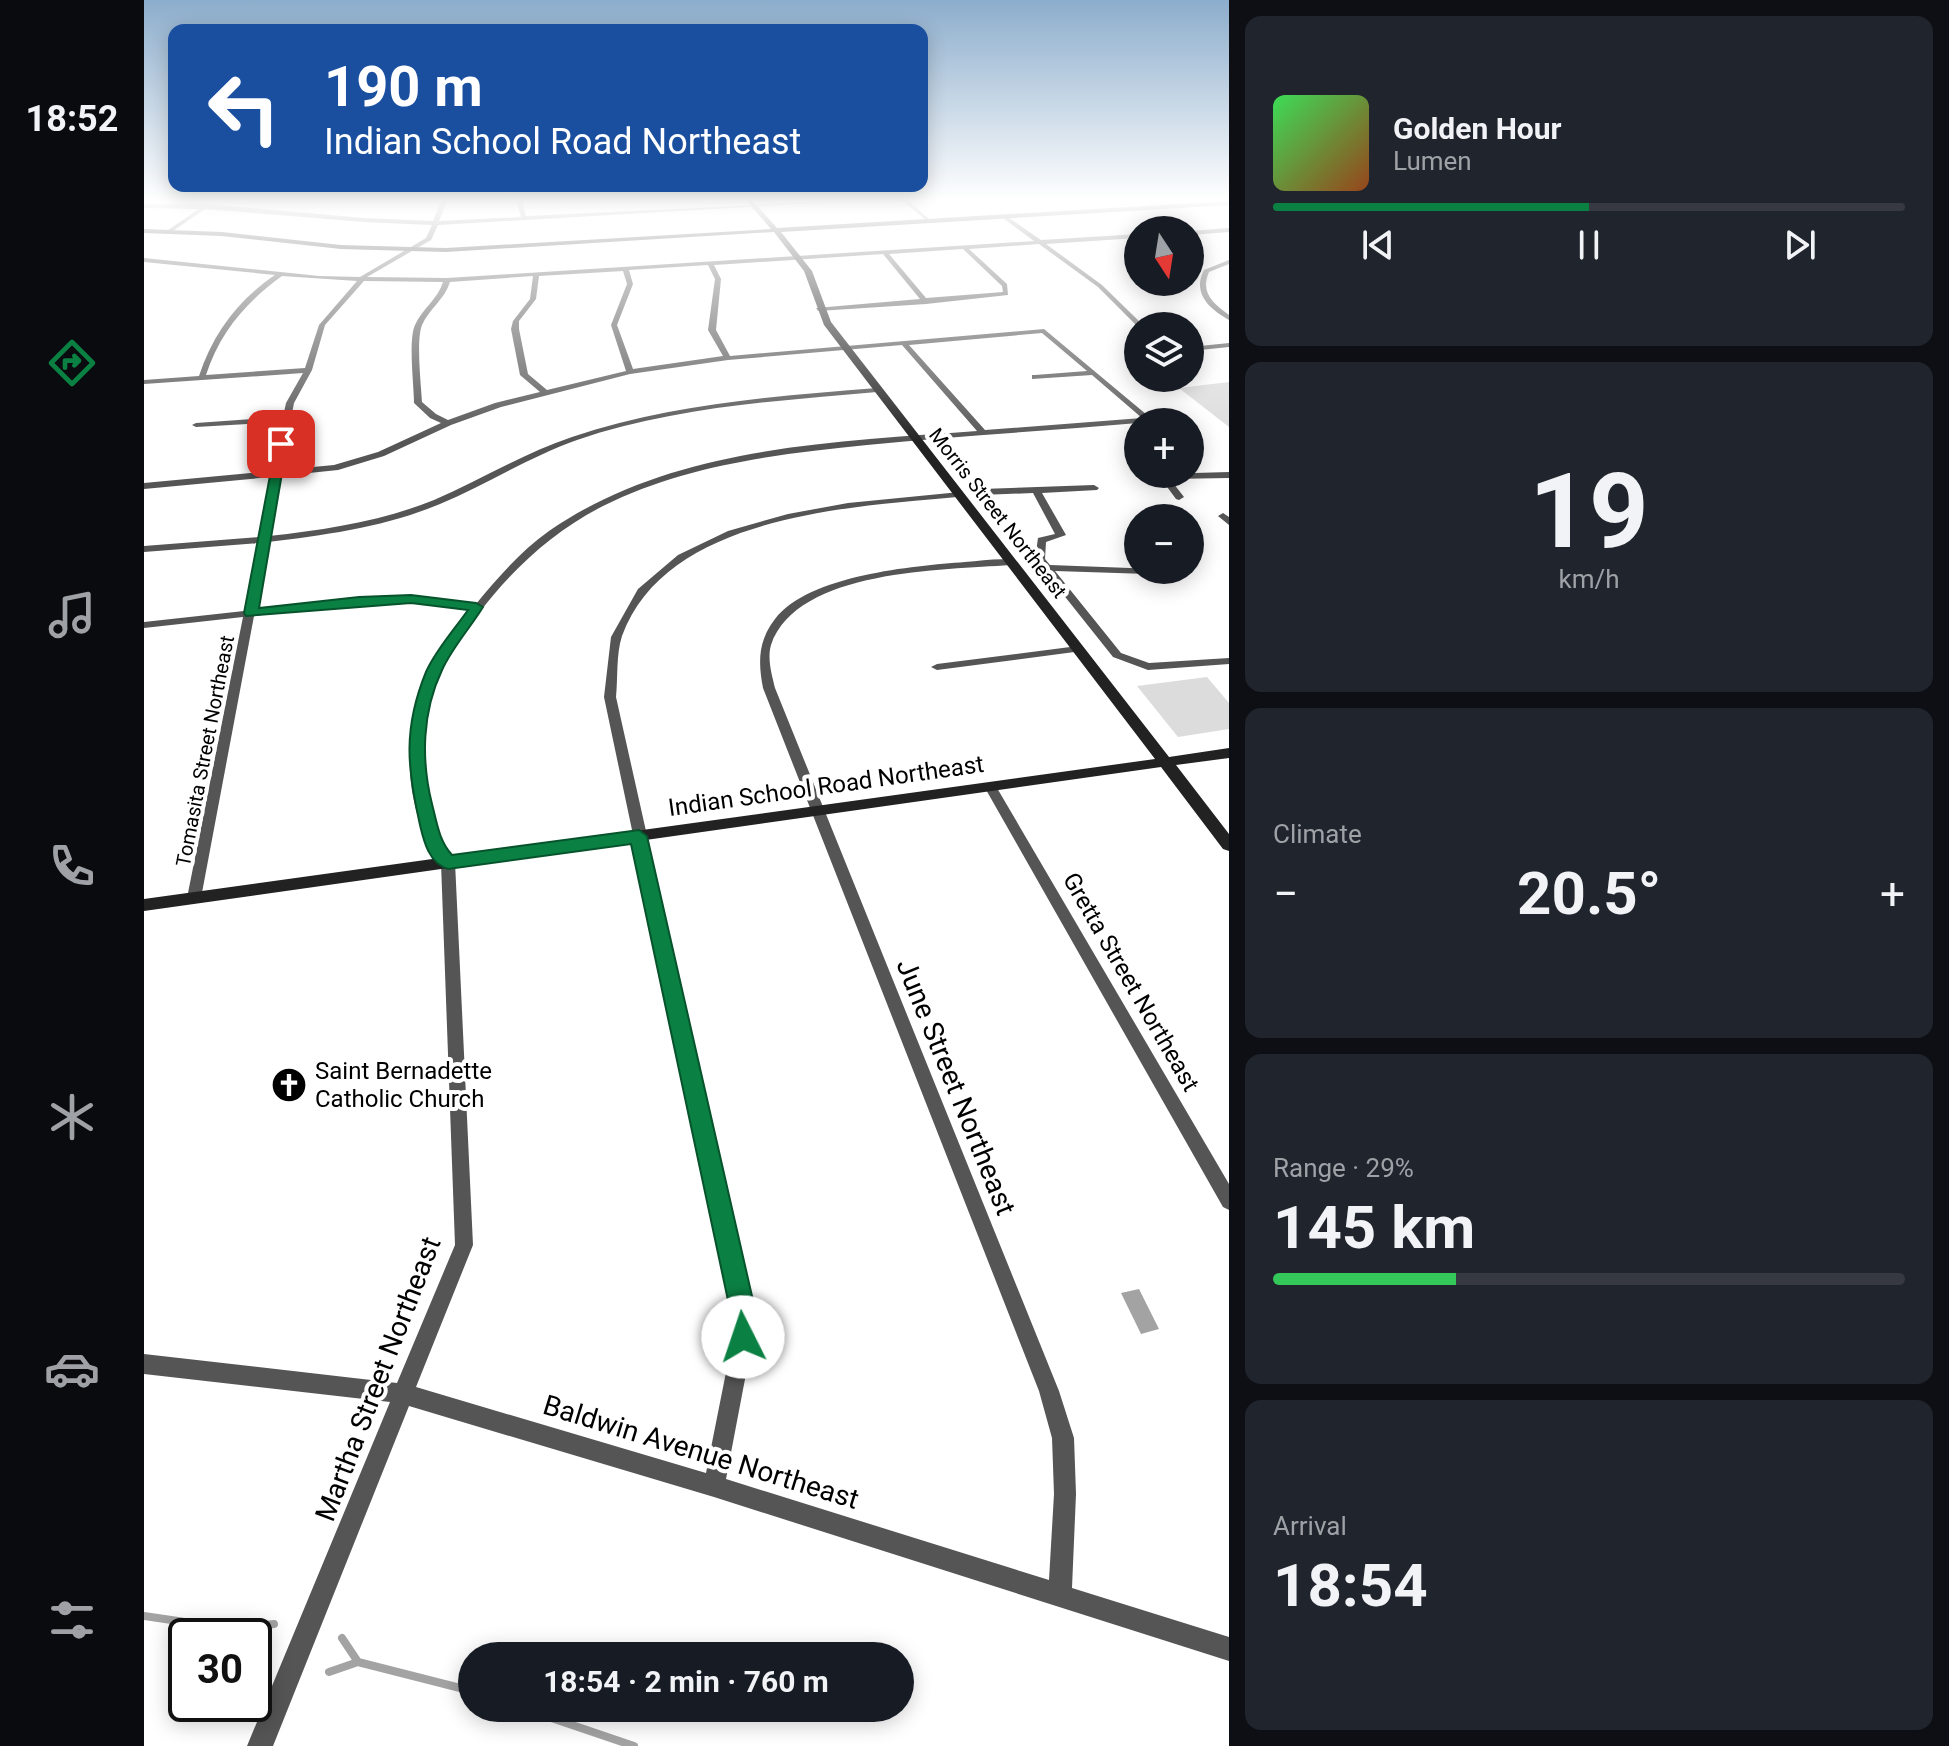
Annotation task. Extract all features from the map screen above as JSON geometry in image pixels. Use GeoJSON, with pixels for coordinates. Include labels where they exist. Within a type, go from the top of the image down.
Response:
{"type":"FeatureCollection","features":[{"type":"Feature","properties":{"kind":"street"},"geometry":{"type":"LineString","coordinates":[[202,377],[220,332],[272,280]]}},
{"type":"Feature","properties":{"kind":"street","name":"Tomasita Street Northeast"},"geometry":{"type":"LineString","coordinates":[[194,898],[286,419],[308,370],[318,330],[361,280]]}},
{"type":"Feature","properties":{"kind":"street"},"geometry":{"type":"LineString","coordinates":[[447,280],[446,289],[417,325],[416,333],[418,403],[433,416],[448,423]]}},
{"type":"Feature","properties":{"kind":"street"},"geometry":{"type":"LineString","coordinates":[[535,280],[533,299],[516,321],[515,329],[524,375],[544,391]]}},
{"type":"Feature","properties":{"kind":"street"},"geometry":{"type":"LineString","coordinates":[[629,280],[614,325],[630,372]]}},
{"type":"Feature","properties":{"kind":"street"},"geometry":{"type":"LineString","coordinates":[[718,280],[712,330],[728,358]]}},
{"type":"Feature","properties":{"kind":"street","name":"Morris Street Northeast"},"geometry":{"type":"LineString","coordinates":[[812,280],[818,309],[846,349],[1229,845]]}},
{"type":"Feature","properties":{"kind":"street"},"geometry":{"type":"LineString","coordinates":[[908,280],[926,302]]}},
{"type":"Feature","properties":{"kind":"street"},"geometry":{"type":"LineString","coordinates":[[818,309],[1006,294],[1005,285],[1000,280]]}},
{"type":"Feature","properties":{"kind":"street"},"geometry":{"type":"LineString","coordinates":[[1092,280],[1127,312]]}},
{"type":"Feature","properties":{"kind":"street"},"geometry":{"type":"LineString","coordinates":[[1200,280],[1201,289],[1211,304],[1229,318]]}},
{"type":"Feature","properties":{"kind":"street"},"geometry":{"type":"LineString","coordinates":[[144,486],[316,471],[362,461],[448,423],[544,391],[630,372],[728,358],[1044,331],[1135,408]]}},
{"type":"Feature","properties":{"kind":"street"},"geometry":{"type":"LineString","coordinates":[[904,343],[982,432]]}},
{"type":"Feature","properties":{"kind":"street"},"geometry":{"type":"LineString","coordinates":[[1204,348],[1229,345]]}},
{"type":"Feature","properties":{"kind":"street"},"geometry":{"type":"LineString","coordinates":[[144,382],[308,370]]}},
{"type":"Feature","properties":{"kind":"street"},"geometry":{"type":"LineString","coordinates":[[1035,377],[1093,373]]}},
{"type":"Feature","properties":{"kind":"street"},"geometry":{"type":"LineString","coordinates":[[144,549],[320,532],[391,518],[455,494],[538,453],[643,419],[727,404],[877,390]]}},
{"type":"Feature","properties":{"kind":"street"},"geometry":{"type":"LineString","coordinates":[[196,425],[286,419]]}},
{"type":"Feature","properties":{"kind":"street","name":"Martha Street Northeast"},"geometry":{"type":"LineString","coordinates":[[260,1746],[464,1245],[448,862],[434,847],[418,780],[416,740],[434,670],[476,607],[509,569],[556,529],[590,508],[644,484],[695,467],[747,456],[915,438],[1124,422]]}},
{"type":"Feature","properties":{"kind":"street"},"geometry":{"type":"LineString","coordinates":[[1179,497],[1163,476],[1229,475]]}},
{"type":"Feature","properties":{"kind":"street"},"geometry":{"type":"LineString","coordinates":[[981,492],[1094,488]]}},
{"type":"Feature","properties":{"kind":"street"},"geometry":{"type":"LineString","coordinates":[[1036,490],[1061,535],[1041,540],[1040,559],[1117,655],[1148,667],[1229,661]]}},
{"type":"Feature","properties":{"kind":"street"},"geometry":{"type":"LineString","coordinates":[[714,1486],[743,1337],[742,1305],[610,697],[608,669],[612,643],[620,623],[644,588],[690,552],[764,521],[827,508],[957,494]]}},
{"type":"Feature","properties":{"kind":"street","name":"June Street Northeast"},"geometry":{"type":"LineString","coordinates":[[1010,562],[863,579],[812,596],[789,611],[766,645],[764,665],[769,688],[1049,1391],[1063,1438],[1065,1494],[1060,1596]]}},
{"type":"Feature","properties":{"kind":"street"},"geometry":{"type":"LineString","coordinates":[[1046,568],[1124,570]]}},
{"type":"Feature","properties":{"kind":"street"},"geometry":{"type":"LineString","coordinates":[[144,625],[359,601],[411,599],[476,607]]}},
{"type":"Feature","properties":{"kind":"street"},"geometry":{"type":"LineString","coordinates":[[937,667],[1078,649]]}},
{"type":"Feature","properties":{"kind":"street","name":"Indian School Road Northeast"},"geometry":{"type":"LineString","coordinates":[[144,905],[1229,753]]}},
{"type":"Feature","properties":{"kind":"street","name":"Gretta Street Northeast"},"geometry":{"type":"LineString","coordinates":[[991,788],[1229,1201]]}},
{"type":"Feature","properties":{"kind":"street","name":"Baldwin Avenue Northeast"},"geometry":{"type":"LineString","coordinates":[[144,1364],[403,1394],[714,1486],[1229,1649]]}},
{"type":"Feature","properties":{"kind":"shaded area"},"geometry":{"type":"Polygon","coordinates":[[[1229,382],[1229,427],[1184,392],[1204,392],[1204,385],[1229,382]]]}},
{"type":"Feature","properties":{"kind":"shaded area"},"geometry":{"type":"Polygon","coordinates":[[[1207,677],[1229,703],[1229,729],[1178,737],[1137,686],[1207,677]]]}},
{"type":"Feature","properties":{"kind":"shaded area"},"geometry":{"type":"Polygon","coordinates":[[[1139,1289],[1159,1329],[1141,1334],[1121,1293],[1139,1289]]]}},
{"type":"Feature","properties":{"kind":"waterway"},"geometry":{"type":"LineString","coordinates":[[144,1616],[232,1629],[274,1624]]}},
{"type":"Feature","properties":{"kind":"waterway"},"geometry":{"type":"LineString","coordinates":[[342,1638],[358,1662]]}},
{"type":"Feature","properties":{"kind":"waterway"},"geometry":{"type":"LineString","coordinates":[[329,1672],[358,1662]]}},
{"type":"Feature","properties":{"kind":"waterway"},"geometry":{"type":"LineString","coordinates":[[358,1662],[458,1687]]}},
{"type":"Feature","properties":{"kind":"waterway"},"geometry":{"type":"LineString","coordinates":[[563,1722],[634,1746]]}},
{"type":"Feature","properties":{"kind":"place","name":"Saint Bernadette Catholic Church"},"geometry":{"type":"Point","coordinates":[289,1085]}},
{"type":"Feature","properties":{"kind":"route"},"geometry":{"type":"LineString","coordinates":[[281,444],[251,613],[359,601],[411,599],[476,607],[434,670],[418,726],[415,753],[418,780],[434,847],[448,862],[639,836],[742,1305],[743,1337]]}}]}
